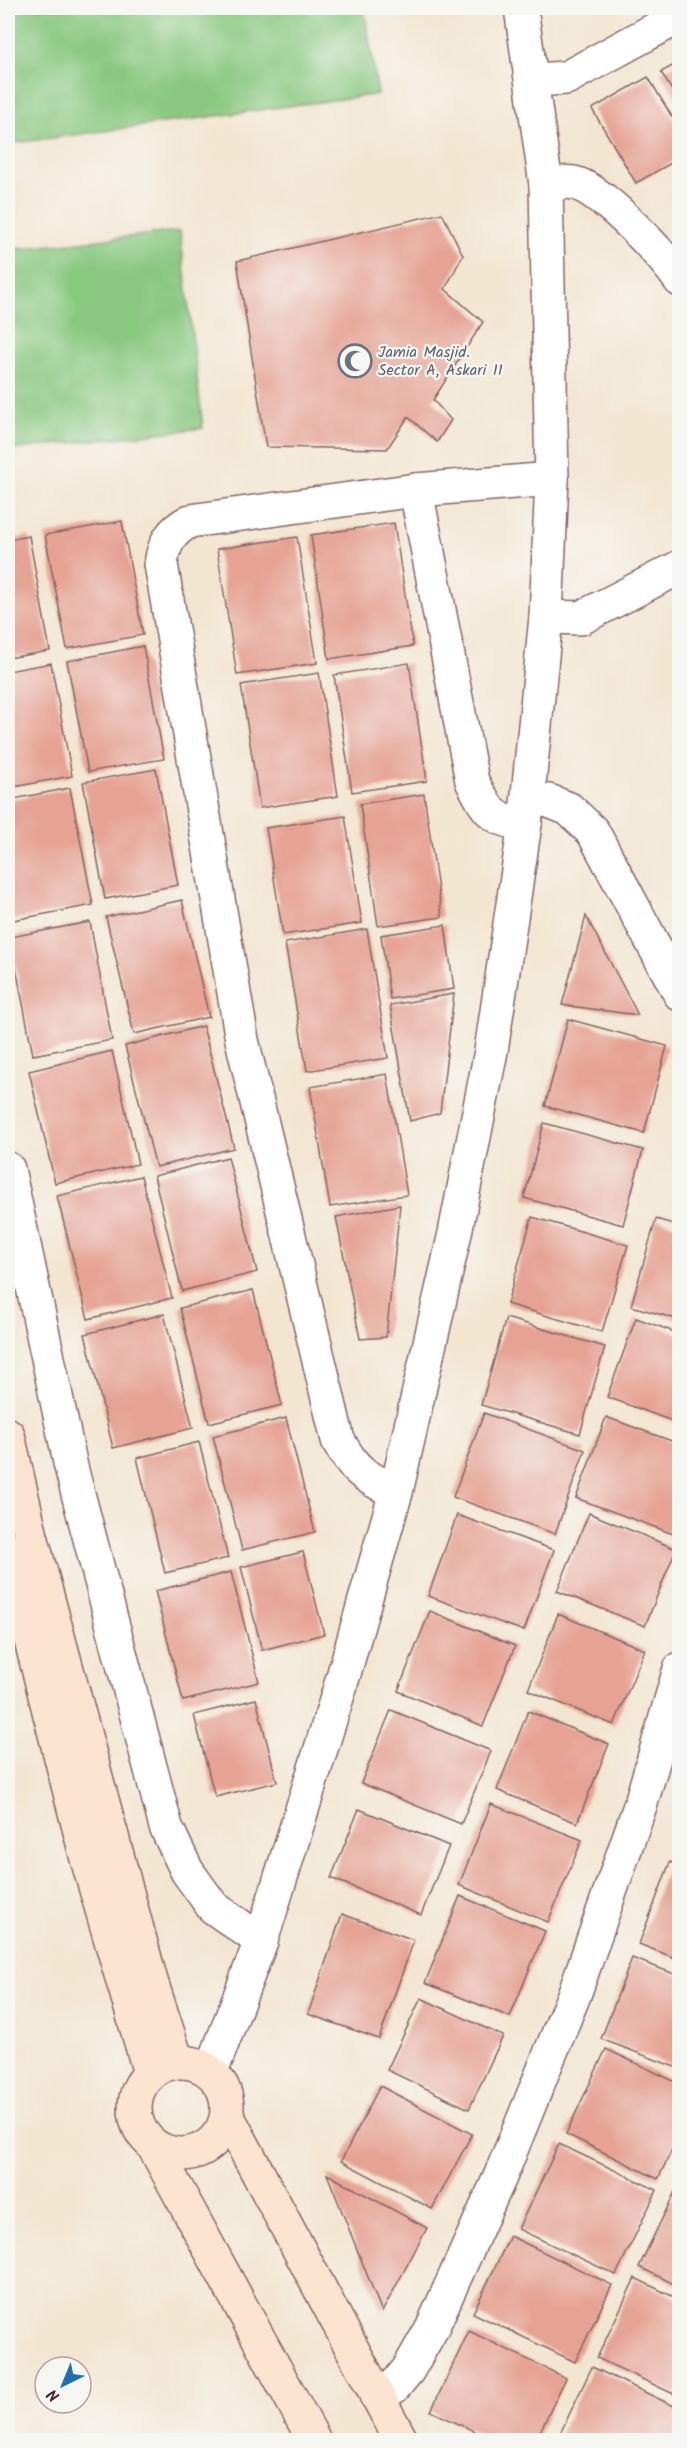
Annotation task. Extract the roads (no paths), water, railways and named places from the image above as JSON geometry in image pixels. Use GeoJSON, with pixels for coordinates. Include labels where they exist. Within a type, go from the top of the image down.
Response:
{"type":"FeatureCollection","features":[{"type":"Feature","properties":{"kind":"street"},"geometry":{"type":"LineString","coordinates":[[211,2072],[261,1941],[339,1691],[396,1492],[455,1233],[491,1050],[527,811],[546,617],[552,479],[546,184],[521,8]]}},
{"type":"Feature","properties":{"kind":"street"},"geometry":{"type":"LineString","coordinates":[[533,81],[566,78],[680,16]]}},
{"type":"Feature","properties":{"kind":"street"},"geometry":{"type":"LineString","coordinates":[[546,184],[574,183],[589,190],[622,215],[680,280]]}},
{"type":"Feature","properties":{"kind":"street"},"geometry":{"type":"LineString","coordinates":[[396,1492],[375,1482],[351,1465],[338,1440],[242,1040],[161,564],[163,551],[168,537],[178,527],[189,521],[416,490],[552,479]]}},
{"type":"Feature","properties":{"kind":"street"},"geometry":{"type":"LineString","coordinates":[[416,490],[472,781],[486,807],[505,822],[549,801],[569,809],[593,832],[680,994]]}},
{"type":"Feature","properties":{"kind":"street"},"geometry":{"type":"LineString","coordinates":[[546,617],[581,618],[680,567]]}},
{"type":"Feature","properties":{"kind":"street"},"geometry":{"type":"LineString","coordinates":[[8,1169],[71,1467],[166,1827],[187,1871],[213,1907],[261,1941]]}},
{"type":"Feature","properties":{"kind":"street"},"geometry":{"type":"LineString","coordinates":[[8,1436],[40,1570],[151,1981],[164,2067]]}},
{"type":"Feature","properties":{"kind":"street"},"geometry":{"type":"LineString","coordinates":[[8,1551],[15,1608],[87,1859],[164,2067]]}},
{"type":"Feature","properties":{"kind":"street"},"geometry":{"type":"LineString","coordinates":[[376,2394],[394,2387],[408,2370],[432,2328],[500,2177],[574,1995],[640,1803],[680,1669]]}},
{"type":"Feature","properties":{"kind":"street"},"geometry":{"type":"LineString","coordinates":[[314,2440],[153,2145],[140,2130],[134,2110],[138,2089],[164,2067],[195,2063],[211,2072],[226,2092],[228,2117],[401,2440]]}},
{"type":"Feature","properties":{"kind":"street"},"geometry":{"type":"LineString","coordinates":[[153,2145],[175,2155],[198,2152],[217,2139],[228,2117]]}},
{"type":"Feature","properties":{"kind":"place","name":"Jamia Masjid. Sector A, Askari 11"},"geometry":{"type":"Point","coordinates":[355,361]}}]}
